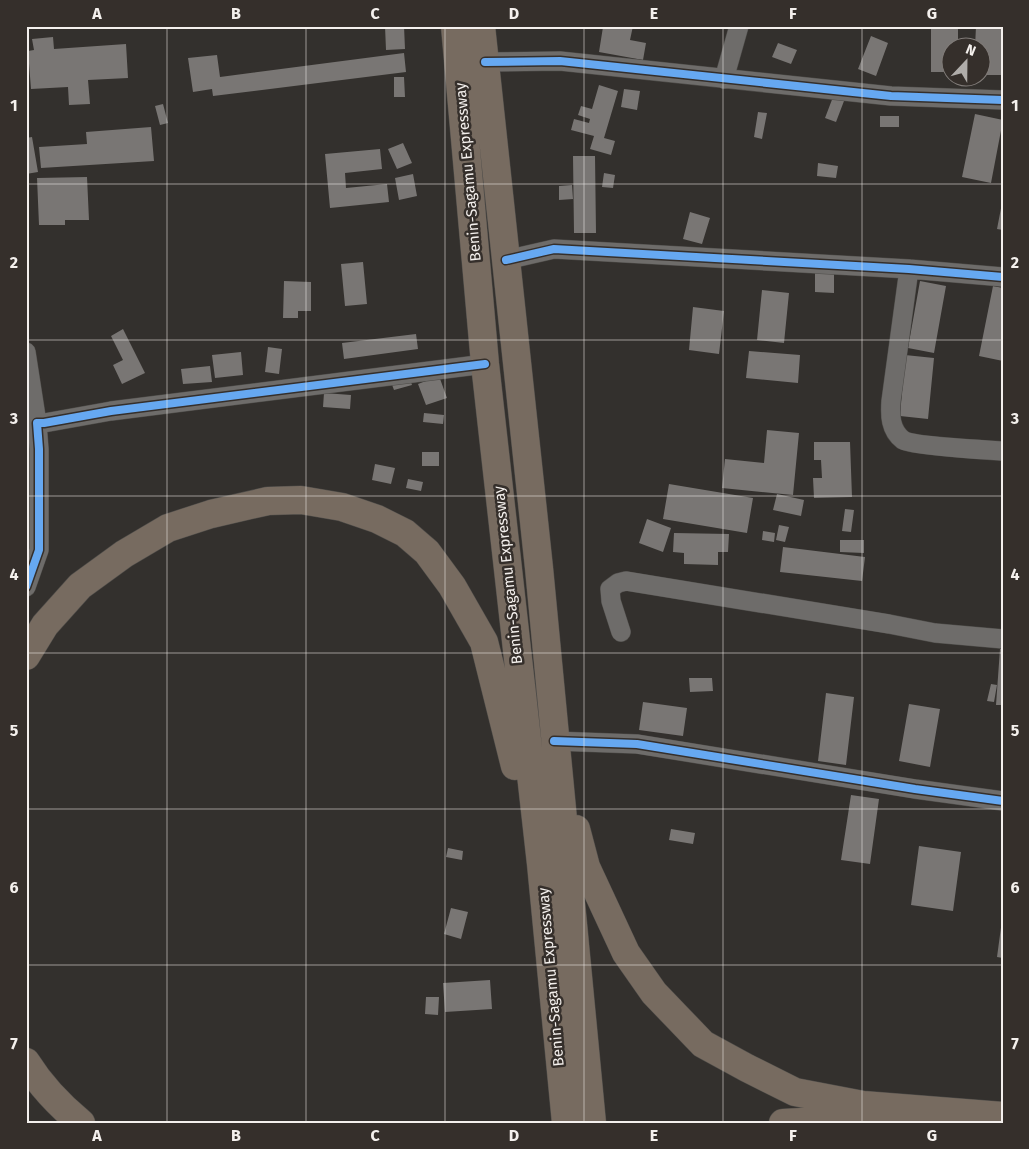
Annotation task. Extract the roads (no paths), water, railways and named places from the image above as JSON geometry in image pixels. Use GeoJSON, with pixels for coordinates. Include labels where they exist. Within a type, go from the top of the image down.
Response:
{"type":"FeatureCollection","features":[{"type":"Feature","properties":{"kind":"highway","name":"Benin-Sagamu Expressway"},"geometry":{"type":"LineString","coordinates":[[455,26],[485,364],[540,864],[574,1082],[566,1123]]}},
{"type":"Feature","properties":{"kind":"highway"},"geometry":{"type":"LineString","coordinates":[[481,26],[538,568],[554,741],[574,1082],[592,1123]]}},
{"type":"Feature","properties":{"kind":"highway"},"geometry":{"type":"LineString","coordinates":[[26,656],[45,624],[80,586],[124,554],[168,528],[211,514],[268,501],[300,500],[342,507],[377,519],[405,533],[427,552],[452,586],[484,642],[540,864]]}},
{"type":"Feature","properties":{"kind":"highway"},"geometry":{"type":"LineString","coordinates":[[554,741],[586,867],[626,953],[654,993],[702,1044],[795,1092],[863,1105],[1003,1116]]}},
{"type":"Feature","properties":{"kind":"highway"},"geometry":{"type":"LineString","coordinates":[[26,1062],[38,1081],[66,1111],[81,1123]]}},
{"type":"Feature","properties":{"kind":"highway"},"geometry":{"type":"LineString","coordinates":[[783,1123],[960,1112]]}},
{"type":"Feature","properties":{"kind":"street"},"geometry":{"type":"LineString","coordinates":[[724,79],[739,26]]}},
{"type":"Feature","properties":{"kind":"street"},"geometry":{"type":"LineString","coordinates":[[485,62],[560,61],[891,96],[1003,100]]}},
{"type":"Feature","properties":{"kind":"street"},"geometry":{"type":"LineString","coordinates":[[506,260],[554,249],[909,269],[1003,277]]}},
{"type":"Feature","properties":{"kind":"street"},"geometry":{"type":"LineString","coordinates":[[909,269],[891,401],[890,414],[896,433],[904,441],[1003,451]]}},
{"type":"Feature","properties":{"kind":"street"},"geometry":{"type":"LineString","coordinates":[[26,352],[31,423],[39,449],[39,550],[26,587]]}},
{"type":"Feature","properties":{"kind":"street"},"geometry":{"type":"LineString","coordinates":[[31,423],[44,423],[111,411],[485,364]]}},
{"type":"Feature","properties":{"kind":"street"},"geometry":{"type":"LineString","coordinates":[[621,632],[611,601],[610,589],[618,583],[626,581],[935,633],[1003,639]]}},
{"type":"Feature","properties":{"kind":"street"},"geometry":{"type":"LineString","coordinates":[[554,741],[637,744],[915,789],[1003,801]]}}]}
